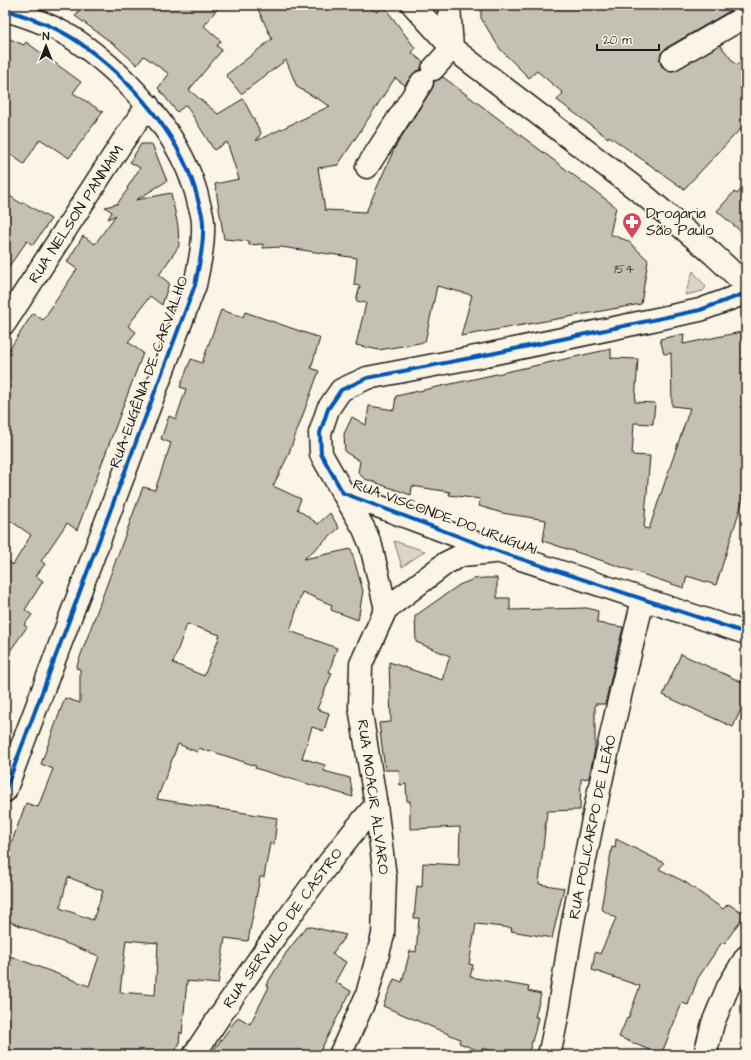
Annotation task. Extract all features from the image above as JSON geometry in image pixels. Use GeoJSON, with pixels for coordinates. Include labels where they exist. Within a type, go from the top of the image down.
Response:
{"type":"FeatureCollection","features":[{"type":"Feature","properties":{"kind":"street"},"geometry":{"type":"LineString","coordinates":[[413,5],[452,48],[643,194],[713,254],[746,285]]}},
{"type":"Feature","properties":{"kind":"street"},"geometry":{"type":"LineString","coordinates":[[367,167],[427,76],[452,48],[449,5]]}},
{"type":"Feature","properties":{"kind":"street","name":"RUA EUGÊNIA DE CARVALHO"},"geometry":{"type":"LineString","coordinates":[[5,10],[33,18],[77,41],[113,70],[148,106],[174,143],[196,188],[204,223],[201,253],[195,285],[5,791]]}},
{"type":"Feature","properties":{"kind":"street"},"geometry":{"type":"LineString","coordinates":[[672,59],[746,16]]}},
{"type":"Feature","properties":{"kind":"street","name":"RUA NELSON PANNAIM"},"geometry":{"type":"LineString","coordinates":[[5,323],[122,141],[148,106]]}},
{"type":"Feature","properties":{"kind":"street","name":"RUA VISCONDE DO URUGUAI"},"geometry":{"type":"LineString","coordinates":[[746,293],[700,310],[481,356],[367,378],[341,390],[328,409],[320,433],[321,454],[343,493],[500,552],[746,633]]}},
{"type":"Feature","properties":{"kind":"street"},"geometry":{"type":"LineString","coordinates":[[343,493],[364,529],[371,546],[386,609]]}},
{"type":"Feature","properties":{"kind":"street","name":"RUA MOACIR ÁLVARO"},"geometry":{"type":"LineString","coordinates":[[340,1055],[367,995],[383,934],[385,877],[376,805],[360,707],[359,684],[361,664],[386,609],[446,563],[462,555],[480,552],[500,552]]}},
{"type":"Feature","properties":{"kind":"street","name":"RUA POLICARPO DE LEÃO"},"geometry":{"type":"LineString","coordinates":[[549,1055],[557,1023],[573,920],[612,726],[644,600]]}},
{"type":"Feature","properties":{"kind":"street","name":"RUA SERVULO DE CASTRO"},"geometry":{"type":"LineString","coordinates":[[194,1055],[219,1016],[312,885],[339,848],[376,805]]}},
{"type":"Feature","properties":{"kind":"street"},"geometry":{"type":"LineString","coordinates":[[705,1055],[714,1023],[728,987],[746,957]]}},
{"type":"Feature","properties":{"kind":"shaded area"},"geometry":{"type":"Polygon","coordinates":[[[693,271],[706,287],[703,291],[685,295],[693,271]]]}},
{"type":"Feature","properties":{"kind":"shaded area"},"geometry":{"type":"Polygon","coordinates":[[[394,541],[425,551],[402,567],[394,541]]]}},
{"type":"Feature","properties":{"kind":"building"},"geometry":{"type":"Polygon","coordinates":[[[83,5],[220,5],[204,26],[221,41],[217,46],[222,50],[189,90],[218,114],[243,99],[261,133],[256,141],[330,106],[297,87],[286,60],[241,94],[226,75],[272,39],[256,5],[366,5],[377,12],[383,5],[415,48],[412,53],[423,62],[421,70],[412,75],[405,85],[395,78],[338,165],[318,168],[325,210],[366,212],[395,147],[432,89],[434,81],[443,77],[616,207],[610,234],[628,241],[648,260],[641,304],[461,336],[472,295],[437,286],[425,342],[379,350],[356,345],[366,303],[356,301],[360,286],[354,285],[357,258],[281,247],[263,248],[263,244],[249,245],[249,241],[224,239],[215,184],[239,179],[227,142],[214,150],[186,105],[177,112],[158,88],[169,74],[144,56],[137,65],[115,45],[75,16],[83,5]]]}},
{"type":"Feature","properties":{"kind":"building"},"geometry":{"type":"Polygon","coordinates":[[[481,5],[740,5],[666,48],[661,53],[660,59],[661,65],[665,70],[672,71],[720,45],[736,65],[746,58],[746,123],[684,189],[609,136],[608,138],[557,100],[563,93],[537,71],[529,78],[500,49],[481,18],[481,5]]]}},
{"type":"Feature","properties":{"kind":"building"},"geometry":{"type":"Polygon","coordinates":[[[5,37],[24,45],[26,42],[81,82],[73,93],[103,112],[69,158],[40,139],[24,164],[5,151],[5,37]]]}},
{"type":"Feature","properties":{"kind":"building"},"geometry":{"type":"Polygon","coordinates":[[[141,144],[152,144],[167,181],[136,200],[171,193],[178,226],[179,246],[159,275],[169,283],[162,305],[150,296],[128,326],[136,332],[128,342],[143,353],[77,530],[67,523],[41,561],[45,564],[36,576],[43,581],[25,610],[32,615],[24,625],[27,627],[5,658],[5,559],[13,565],[31,535],[5,517],[5,356],[33,313],[43,320],[77,269],[67,262],[83,236],[95,244],[116,215],[108,219],[112,212],[105,207],[117,204],[140,168],[130,162],[141,144]]]}},
{"type":"Feature","properties":{"kind":"building"},"geometry":{"type":"Polygon","coordinates":[[[746,184],[746,236],[717,211],[734,192],[737,194],[746,184]]]}},
{"type":"Feature","properties":{"kind":"building"},"geometry":{"type":"Polygon","coordinates":[[[5,193],[22,204],[23,202],[51,219],[33,245],[27,241],[5,272],[5,193]]]}},
{"type":"Feature","properties":{"kind":"building"},"geometry":{"type":"Polygon","coordinates":[[[221,310],[243,317],[245,312],[320,338],[311,368],[319,371],[287,458],[273,486],[301,499],[297,509],[318,524],[330,513],[339,528],[304,559],[351,549],[363,591],[358,620],[331,610],[332,605],[302,592],[290,631],[337,648],[329,672],[332,673],[317,709],[329,713],[324,731],[312,727],[302,758],[325,765],[324,771],[350,778],[353,797],[255,768],[256,766],[211,751],[210,752],[199,748],[197,752],[178,744],[157,799],[277,818],[274,844],[270,843],[264,877],[260,877],[248,941],[225,938],[218,984],[187,981],[182,1034],[180,1032],[179,1045],[172,1055],[5,1055],[5,954],[89,986],[99,956],[5,920],[5,860],[26,803],[38,807],[53,769],[41,764],[65,698],[80,703],[80,669],[76,668],[143,487],[155,490],[171,443],[161,439],[169,416],[176,419],[186,389],[180,387],[191,359],[202,363],[221,310]],[[187,624],[173,663],[204,676],[220,635],[187,624]],[[68,877],[60,908],[93,920],[103,891],[68,877]],[[126,940],[120,992],[155,995],[158,943],[126,940]]]}},
{"type":"Feature","properties":{"kind":"building"},"geometry":{"type":"Polygon","coordinates":[[[746,331],[746,490],[716,585],[687,576],[684,588],[543,541],[546,520],[502,513],[479,506],[480,499],[449,495],[450,492],[412,486],[411,495],[365,479],[358,473],[360,461],[345,452],[344,434],[352,417],[366,425],[369,406],[394,410],[396,396],[611,349],[611,358],[638,359],[635,402],[655,403],[653,424],[634,423],[632,455],[650,456],[644,528],[649,529],[690,408],[672,406],[671,353],[664,354],[660,339],[684,334],[683,344],[746,331]]]}},
{"type":"Feature","properties":{"kind":"building"},"geometry":{"type":"Polygon","coordinates":[[[497,578],[497,598],[510,598],[510,610],[587,608],[598,611],[597,623],[623,627],[605,704],[595,704],[595,748],[589,778],[581,779],[580,810],[547,811],[539,884],[564,888],[552,938],[511,931],[512,928],[476,924],[469,964],[473,965],[470,977],[529,987],[528,991],[541,994],[535,1017],[538,1017],[528,1055],[503,1055],[483,1048],[482,1052],[459,1043],[460,1039],[383,1006],[394,979],[402,982],[410,951],[416,952],[419,918],[414,918],[417,886],[422,887],[423,863],[459,865],[460,827],[410,829],[410,801],[407,801],[406,784],[400,785],[399,770],[385,770],[379,723],[391,722],[389,662],[442,680],[450,656],[416,642],[415,616],[459,585],[474,579],[497,578]]]}},
{"type":"Feature","properties":{"kind":"building"},"geometry":{"type":"Polygon","coordinates":[[[681,654],[746,684],[746,698],[733,727],[663,695],[681,654]]]}},
{"type":"Feature","properties":{"kind":"building"},"geometry":{"type":"Polygon","coordinates":[[[616,839],[664,863],[659,869],[685,882],[723,909],[728,904],[745,914],[724,944],[722,942],[698,978],[688,1005],[682,1003],[661,1055],[619,1037],[627,1018],[628,1019],[640,986],[592,970],[595,952],[600,954],[616,918],[601,909],[612,847],[615,848],[616,839]]]}},
{"type":"Feature","properties":{"kind":"building"},"geometry":{"type":"Polygon","coordinates":[[[307,926],[346,935],[332,954],[346,962],[335,982],[351,991],[318,1055],[210,1055],[238,1017],[250,1024],[269,987],[266,985],[286,953],[307,926]]]}},
{"type":"Feature","properties":{"kind":"cycle path"},"geometry":{"type":"LineString","coordinates":[[5,10],[42,23],[77,41],[97,56],[135,92],[153,112],[181,156],[192,180],[203,219],[203,240],[195,285],[5,791]]}},
{"type":"Feature","properties":{"kind":"cycle path"},"geometry":{"type":"LineString","coordinates":[[746,293],[700,310],[481,356],[367,378],[341,390],[328,409],[320,433],[321,454],[343,493],[500,552],[746,633]]}},
{"type":"Feature","properties":{"kind":"place","name":"Drogaria São Paulo"},"geometry":{"type":"Point","coordinates":[632,239]}}]}
